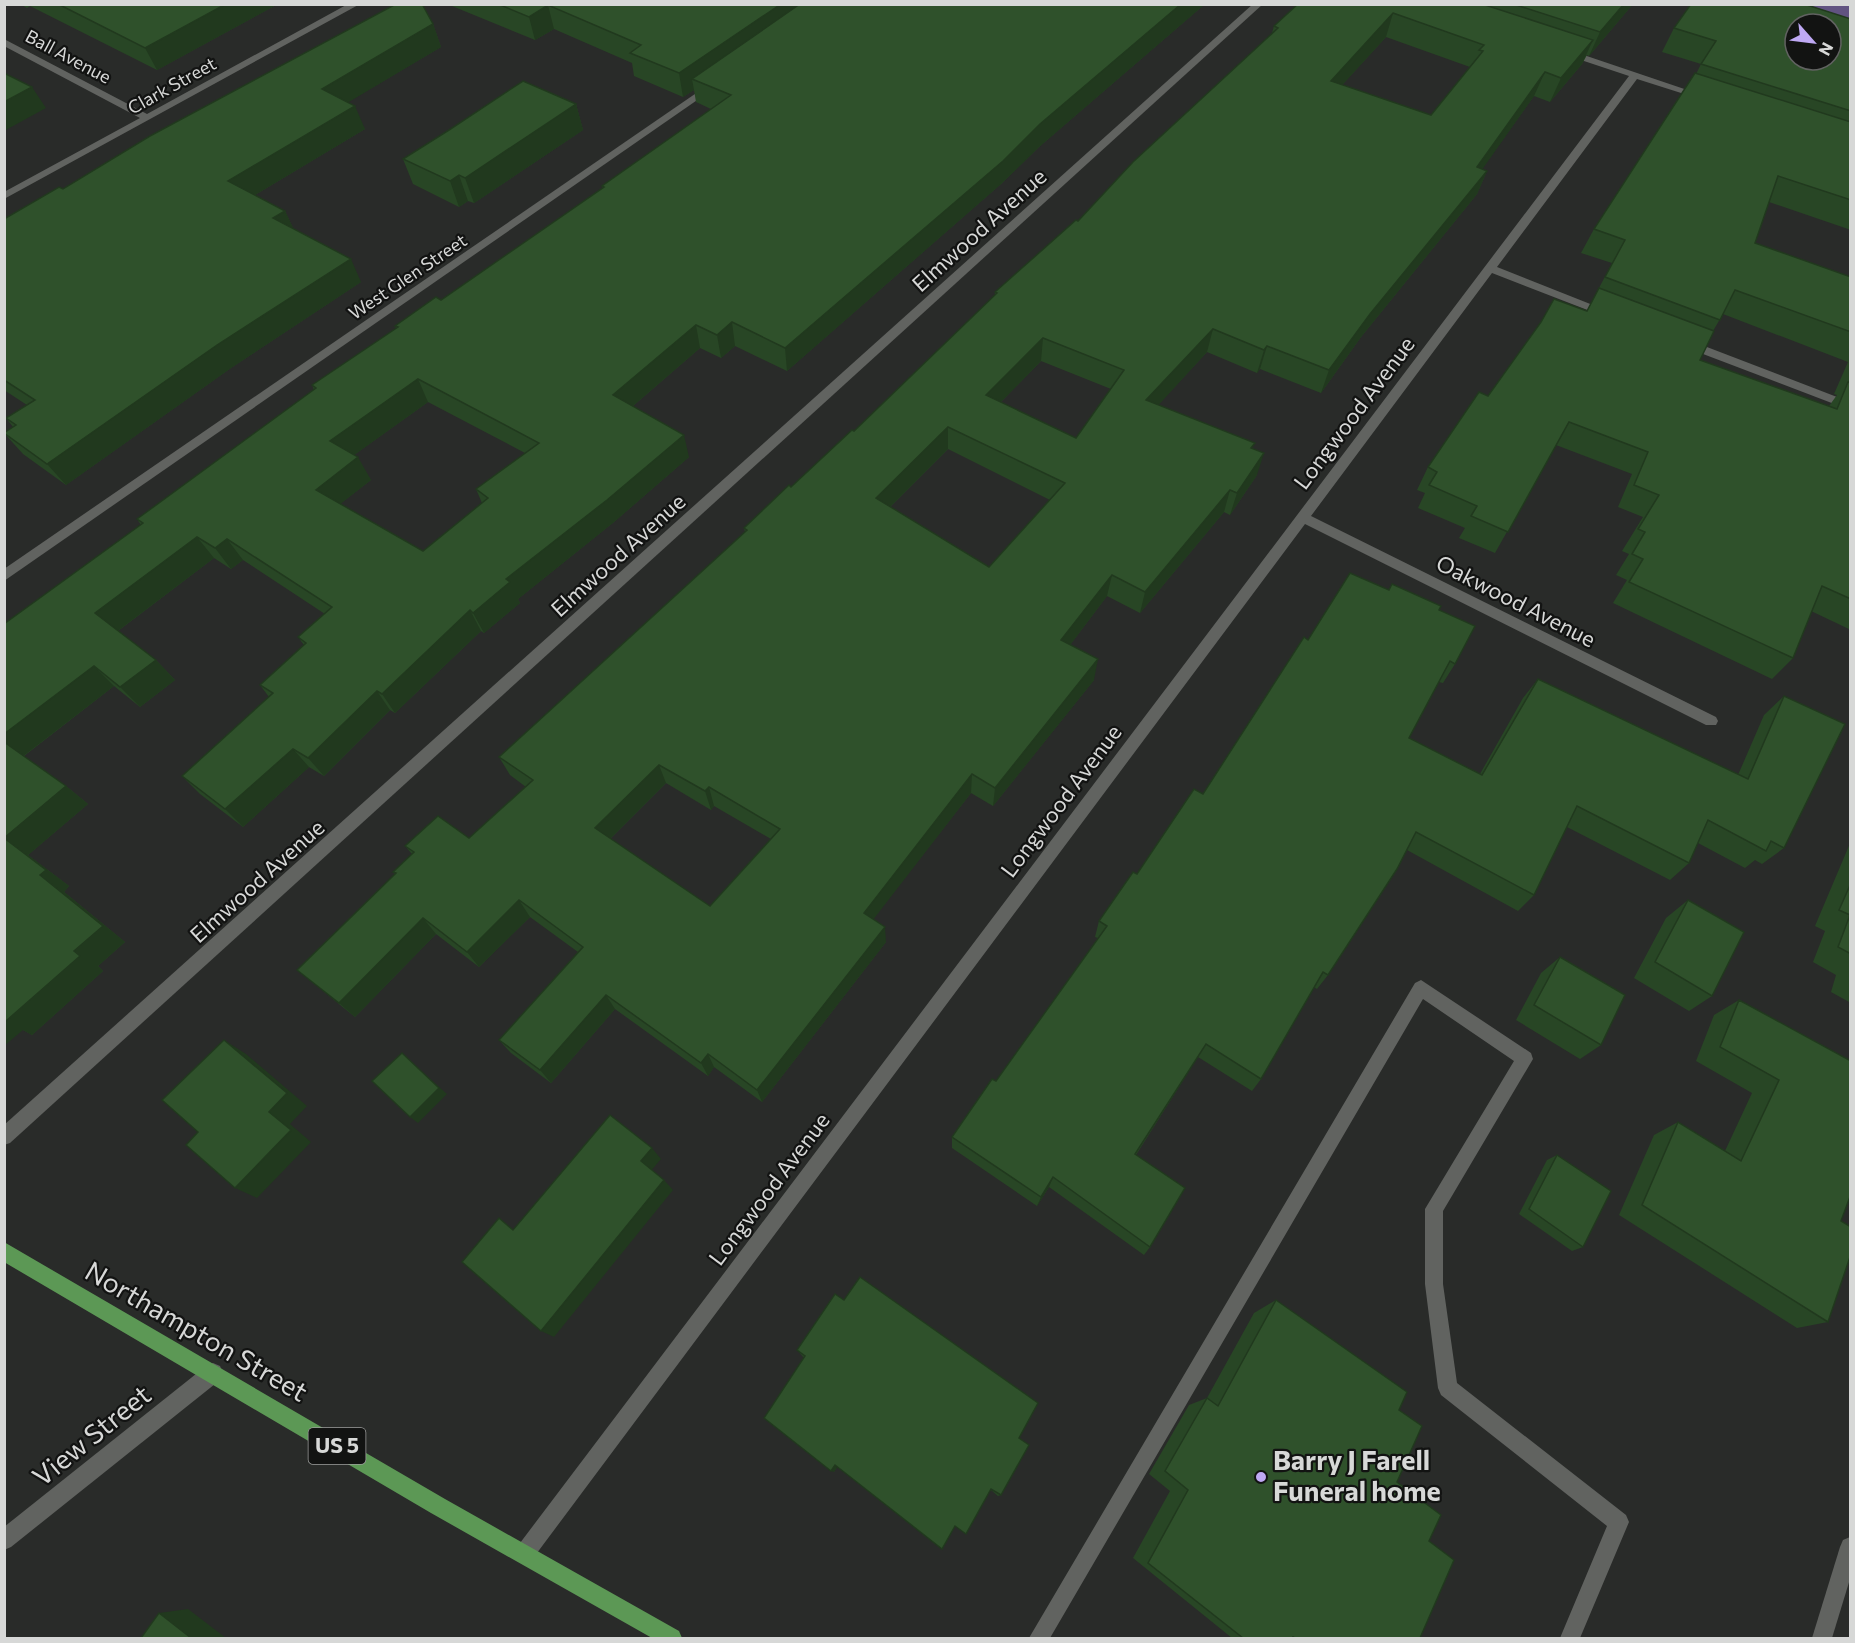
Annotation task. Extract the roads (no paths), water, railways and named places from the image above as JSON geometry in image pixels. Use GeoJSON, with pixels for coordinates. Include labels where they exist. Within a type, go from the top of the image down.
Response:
{"type":"FeatureCollection","features":[{"type":"Feature","properties":{"kind":"main road","name":"Northampton Street"},"geometry":{"type":"LineString","coordinates":[[4,1251],[672,1638]]}},
{"type":"Feature","properties":{"kind":"street","name":"Clark Street"},"geometry":{"type":"LineString","coordinates":[[4,196],[356,4]]}},
{"type":"Feature","properties":{"kind":"street","name":"Elmwood Avenue"},"geometry":{"type":"LineString","coordinates":[[4,1137],[1259,4]]}},
{"type":"Feature","properties":{"kind":"street","name":"Ball Avenue"},"geometry":{"type":"LineString","coordinates":[[4,42],[147,118]]}},
{"type":"Feature","properties":{"kind":"street"},"geometry":{"type":"LineString","coordinates":[[1551,48],[1711,100]]}},
{"type":"Feature","properties":{"kind":"street","name":"Longwood Avenue"},"geometry":{"type":"LineString","coordinates":[[524,1554],[1635,75]]}},
{"type":"Feature","properties":{"kind":"street","name":"West Glen Street"},"geometry":{"type":"LineString","coordinates":[[4,576],[723,79]]}},
{"type":"Feature","properties":{"kind":"street"},"geometry":{"type":"LineString","coordinates":[[1489,268],[1621,318]]}},
{"type":"Feature","properties":{"kind":"street"},"geometry":{"type":"LineString","coordinates":[[1676,339],[1851,406]]}},
{"type":"Feature","properties":{"kind":"street","name":"Oakwood Avenue"},"geometry":{"type":"LineString","coordinates":[[1303,518],[1711,721]]}},
{"type":"Feature","properties":{"kind":"street"},"geometry":{"type":"LineString","coordinates":[[1039,1638],[1421,988],[1525,1059],[1434,1209],[1434,1284],[1448,1388],[1618,1522],[1570,1638]]}},
{"type":"Feature","properties":{"kind":"street","name":"View Street"},"geometry":{"type":"LineString","coordinates":[[4,1540],[213,1373]]}},
{"type":"Feature","properties":{"kind":"street"},"geometry":{"type":"LineString","coordinates":[[1822,1638],[1851,1547]]}},
{"type":"Feature","properties":{"kind":"place","name":"Barry J Farell Funeral home"},"geometry":{"type":"Point","coordinates":[1261,1477]}}]}
